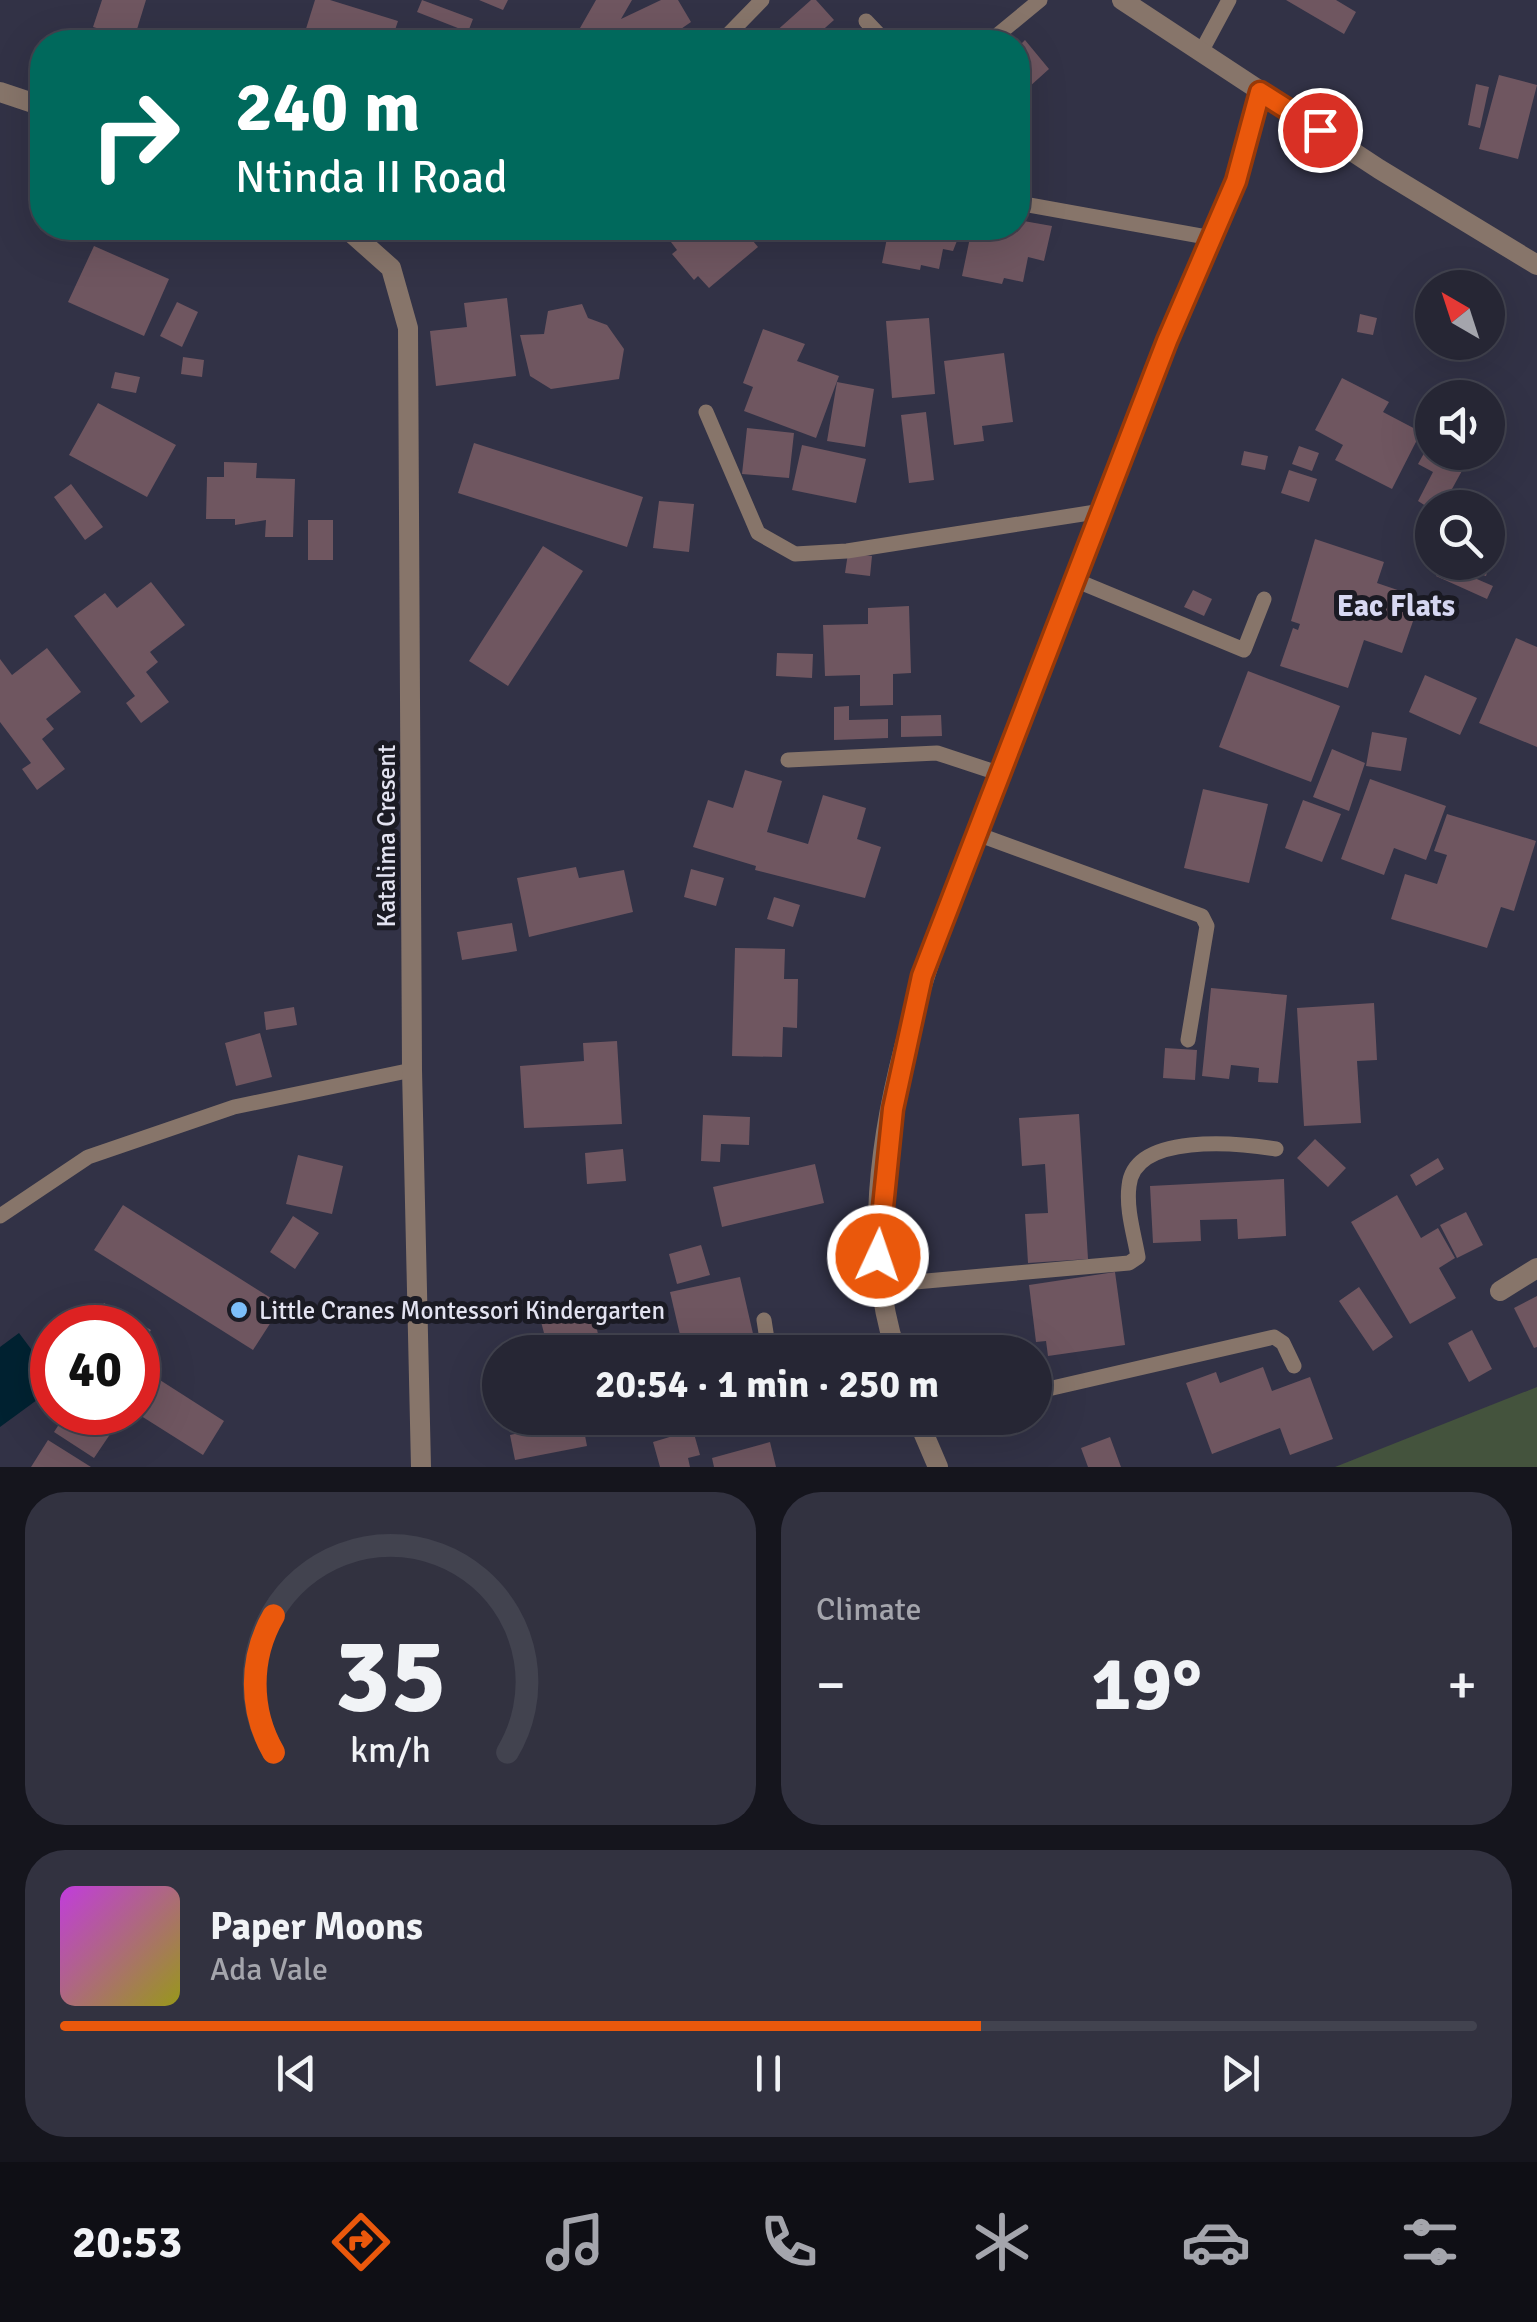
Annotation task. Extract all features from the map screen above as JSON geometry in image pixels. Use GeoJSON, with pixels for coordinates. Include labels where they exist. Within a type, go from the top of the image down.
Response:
{"type":"FeatureCollection","features":[{"type":"Feature","properties":{"kind":"street"},"geometry":{"type":"LineString","coordinates":[[1122,0],[1260,92],[1537,265]]}},
{"type":"Feature","properties":{"kind":"street"},"geometry":{"type":"LineString","coordinates":[[0,92],[30,102]]}},
{"type":"Feature","properties":{"kind":"street"},"geometry":{"type":"LineString","coordinates":[[891,1335],[881,1285],[883,1178],[893,1109],[922,976],[1102,511],[1236,181],[1260,92]]}},
{"type":"Feature","properties":{"kind":"street","name":"Katalima Cresent"},"geometry":{"type":"LineString","coordinates":[[360,240],[392,268],[408,328],[412,1070],[421,1467]]}},
{"type":"Feature","properties":{"kind":"street"},"geometry":{"type":"LineString","coordinates":[[1500,1291],[1537,1268]]}},
{"type":"Feature","properties":{"kind":"street"},"geometry":{"type":"LineString","coordinates":[[925,1435],[938,1467]]}},
{"type":"Feature","properties":{"kind":"lane"},"geometry":{"type":"LineString","coordinates":[[733,30],[762,0]]}},
{"type":"Feature","properties":{"kind":"lane"},"geometry":{"type":"LineString","coordinates":[[1004,30],[1040,0]]}},
{"type":"Feature","properties":{"kind":"lane"},"geometry":{"type":"LineString","coordinates":[[1201,52],[1229,0]]}},
{"type":"Feature","properties":{"kind":"lane"},"geometry":{"type":"LineString","coordinates":[[866,20],[875,30]]}},
{"type":"Feature","properties":{"kind":"lane"},"geometry":{"type":"LineString","coordinates":[[1030,204],[1212,238]]}},
{"type":"Feature","properties":{"kind":"lane"},"geometry":{"type":"LineString","coordinates":[[706,412],[758,533],[795,554],[847,550],[1102,511]]}},
{"type":"Feature","properties":{"kind":"lane"},"geometry":{"type":"LineString","coordinates":[[1075,580],[1244,650],[1264,599]]}},
{"type":"Feature","properties":{"kind":"lane"},"geometry":{"type":"LineString","coordinates":[[788,760],[936,753],[1001,774]]}},
{"type":"Feature","properties":{"kind":"lane"},"geometry":{"type":"LineString","coordinates":[[978,834],[1202,916],[1208,926],[1188,1040]]}},
{"type":"Feature","properties":{"kind":"lane"},"geometry":{"type":"LineString","coordinates":[[0,1216],[88,1156],[234,1106],[412,1070]]}},
{"type":"Feature","properties":{"kind":"lane"},"geometry":{"type":"LineString","coordinates":[[881,1285],[1129,1263],[1138,1257],[1128,1182],[1137,1167],[1161,1150],[1186,1143],[1276,1149]]}},
{"type":"Feature","properties":{"kind":"lane"},"geometry":{"type":"LineString","coordinates":[[764,1320],[766,1335]]}},
{"type":"Feature","properties":{"kind":"lane"},"geometry":{"type":"LineString","coordinates":[[1052,1388],[1274,1337],[1283,1343],[1294,1366]]}},
{"type":"Feature","properties":{"kind":"green space"},"geometry":{"type":"Polygon","coordinates":[[[1537,1387],[1537,1467],[1335,1467],[1537,1387]]]}},
{"type":"Feature","properties":{"kind":"water"},"geometry":{"type":"Polygon","coordinates":[[[19,1333],[30,1348],[30,1405],[0,1427],[0,1347],[19,1333]]]}},
{"type":"Feature","properties":{"kind":"building"},"geometry":{"type":"Polygon","coordinates":[[[102,0],[146,0],[137,30],[93,27],[102,0]]]}},
{"type":"Feature","properties":{"kind":"building"},"geometry":{"type":"Polygon","coordinates":[[[315,0],[330,0],[398,21],[395,30],[306,30],[315,0]]]}},
{"type":"Feature","properties":{"kind":"building"},"geometry":{"type":"Polygon","coordinates":[[[422,0],[473,19],[469,30],[463,30],[417,12],[422,0]]]}},
{"type":"Feature","properties":{"kind":"building"},"geometry":{"type":"Polygon","coordinates":[[[479,0],[508,0],[503,10],[479,0]]]}},
{"type":"Feature","properties":{"kind":"building"},"geometry":{"type":"Polygon","coordinates":[[[596,0],[632,0],[621,19],[661,0],[678,0],[691,22],[679,30],[579,30],[596,0]]]}},
{"type":"Feature","properties":{"kind":"building"},"geometry":{"type":"Polygon","coordinates":[[[811,0],[816,0],[834,20],[823,30],[777,30],[811,0]]]}},
{"type":"Feature","properties":{"kind":"building"},"geometry":{"type":"Polygon","coordinates":[[[1286,0],[1336,0],[1356,12],[1344,34],[1286,0]]]}},
{"type":"Feature","properties":{"kind":"building"},"geometry":{"type":"Polygon","coordinates":[[[1030,46],[1049,69],[1030,86],[1030,46]]]}},
{"type":"Feature","properties":{"kind":"building"},"geometry":{"type":"Polygon","coordinates":[[[1499,75],[1537,85],[1518,159],[1479,149],[1499,75]]]}},
{"type":"Feature","properties":{"kind":"building"},"geometry":{"type":"Polygon","coordinates":[[[1476,84],[1489,87],[1480,128],[1468,125],[1476,84]]]}},
{"type":"Feature","properties":{"kind":"building"},"geometry":{"type":"Polygon","coordinates":[[[1030,222],[1052,226],[1044,261],[1028,257],[1023,282],[1004,278],[1002,284],[962,276],[970,240],[1030,240],[1030,222]]]}},
{"type":"Feature","properties":{"kind":"building"},"geometry":{"type":"Polygon","coordinates":[[[670,240],[752,240],[758,247],[709,288],[698,276],[694,280],[672,254],[677,250],[670,240]]]}},
{"type":"Feature","properties":{"kind":"building"},"geometry":{"type":"Polygon","coordinates":[[[887,240],[957,240],[953,251],[943,249],[939,269],[882,263],[887,240]]]}},
{"type":"Feature","properties":{"kind":"building"},"geometry":{"type":"Polygon","coordinates":[[[94,246],[169,279],[144,336],[68,302],[94,246]]]}},
{"type":"Feature","properties":{"kind":"building"},"geometry":{"type":"Polygon","coordinates":[[[507,298],[516,376],[436,386],[430,331],[467,327],[464,303],[507,298]]]}},
{"type":"Feature","properties":{"kind":"building"},"geometry":{"type":"Polygon","coordinates":[[[177,302],[198,312],[182,347],[160,336],[177,302]]]}},
{"type":"Feature","properties":{"kind":"building"},"geometry":{"type":"Polygon","coordinates":[[[582,304],[588,318],[607,325],[624,349],[619,379],[551,389],[530,376],[520,335],[544,334],[548,311],[582,304]]]}},
{"type":"Feature","properties":{"kind":"building"},"geometry":{"type":"Polygon","coordinates":[[[1360,314],[1377,318],[1373,335],[1357,332],[1360,314]]]}},
{"type":"Feature","properties":{"kind":"building"},"geometry":{"type":"Polygon","coordinates":[[[929,318],[935,394],[892,398],[886,321],[929,318]]]}},
{"type":"Feature","properties":{"kind":"building"},"geometry":{"type":"Polygon","coordinates":[[[763,329],[805,344],[797,361],[839,376],[816,438],[744,411],[753,387],[743,383],[763,329]]]}},
{"type":"Feature","properties":{"kind":"building"},"geometry":{"type":"Polygon","coordinates":[[[1004,353],[1013,422],[982,426],[984,441],[954,445],[944,361],[1004,353]]]}},
{"type":"Feature","properties":{"kind":"building"},"geometry":{"type":"Polygon","coordinates":[[[183,357],[204,360],[202,377],[181,374],[183,357]]]}},
{"type":"Feature","properties":{"kind":"building"},"geometry":{"type":"Polygon","coordinates":[[[115,372],[140,377],[136,393],[111,388],[115,372]]]}},
{"type":"Feature","properties":{"kind":"building"},"geometry":{"type":"Polygon","coordinates":[[[1342,378],[1389,402],[1383,412],[1415,429],[1415,444],[1392,489],[1335,460],[1343,445],[1315,430],[1342,378]]]}},
{"type":"Feature","properties":{"kind":"building"},"geometry":{"type":"Polygon","coordinates":[[[837,382],[874,389],[865,447],[827,441],[837,382]]]}},
{"type":"Feature","properties":{"kind":"building"},"geometry":{"type":"Polygon","coordinates":[[[98,403],[176,445],[147,497],[69,455],[98,403]]]}},
{"type":"Feature","properties":{"kind":"building"},"geometry":{"type":"Polygon","coordinates":[[[926,412],[934,480],[909,483],[901,415],[926,412]]]}},
{"type":"Feature","properties":{"kind":"building"},"geometry":{"type":"Polygon","coordinates":[[[747,428],[794,433],[789,478],[742,474],[747,428]]]}},
{"type":"Feature","properties":{"kind":"building"},"geometry":{"type":"Polygon","coordinates":[[[474,443],[643,497],[627,547],[458,493],[474,443]]]}},
{"type":"Feature","properties":{"kind":"building"},"geometry":{"type":"Polygon","coordinates":[[[802,445],[866,459],[856,503],[792,490],[802,445]]]}},
{"type":"Feature","properties":{"kind":"building"},"geometry":{"type":"Polygon","coordinates":[[[1299,446],[1319,453],[1312,471],[1292,464],[1299,446]]]}},
{"type":"Feature","properties":{"kind":"building"},"geometry":{"type":"Polygon","coordinates":[[[1244,451],[1268,456],[1265,470],[1241,465],[1244,451]]]}},
{"type":"Feature","properties":{"kind":"building"},"geometry":{"type":"Polygon","coordinates":[[[224,462],[257,463],[256,478],[295,479],[293,537],[265,537],[266,520],[235,525],[235,519],[206,519],[207,477],[224,477],[224,462]]]}},
{"type":"Feature","properties":{"kind":"building"},"geometry":{"type":"Polygon","coordinates":[[[1289,470],[1317,479],[1309,502],[1281,493],[1289,470]]]}},
{"type":"Feature","properties":{"kind":"building"},"geometry":{"type":"Polygon","coordinates":[[[1429,470],[1462,470],[1454,490],[1424,490],[1433,472],[1429,470]]]}},
{"type":"Feature","properties":{"kind":"building"},"geometry":{"type":"Polygon","coordinates":[[[71,484],[103,527],[85,540],[54,497],[71,484]]]}},
{"type":"Feature","properties":{"kind":"building"},"geometry":{"type":"Polygon","coordinates":[[[659,501],[694,504],[689,552],[653,548],[659,501]]]}},
{"type":"Feature","properties":{"kind":"building"},"geometry":{"type":"Polygon","coordinates":[[[308,520],[333,520],[333,560],[308,560],[308,520]]]}},
{"type":"Feature","properties":{"kind":"building"},"geometry":{"type":"Polygon","coordinates":[[[1315,539],[1384,562],[1377,583],[1421,598],[1402,653],[1364,640],[1348,688],[1280,666],[1293,628],[1298,630],[1300,624],[1291,621],[1315,539]]]}},
{"type":"Feature","properties":{"kind":"building"},"geometry":{"type":"Polygon","coordinates":[[[543,546],[583,571],[508,686],[469,661],[543,546]]]}},
{"type":"Feature","properties":{"kind":"building"},"geometry":{"type":"Polygon","coordinates":[[[848,553],[872,556],[870,576],[845,573],[848,553]]]}},
{"type":"Feature","properties":{"kind":"building"},"geometry":{"type":"Polygon","coordinates":[[[1445,580],[1479,580],[1493,586],[1487,599],[1445,580]]]}},
{"type":"Feature","properties":{"kind":"building"},"geometry":{"type":"Polygon","coordinates":[[[151,582],[185,625],[150,652],[158,662],[146,672],[169,702],[141,723],[126,703],[135,696],[74,616],[105,593],[117,608],[151,582]]]}},
{"type":"Feature","properties":{"kind":"building"},"geometry":{"type":"Polygon","coordinates":[[[1193,590],[1212,599],[1204,616],[1184,607],[1193,590]]]}},
{"type":"Feature","properties":{"kind":"building"},"geometry":{"type":"Polygon","coordinates":[[[909,606],[911,673],[893,674],[893,705],[860,706],[860,675],[825,676],[823,625],[868,624],[868,608],[909,606]]]}},
{"type":"Feature","properties":{"kind":"building"},"geometry":{"type":"Polygon","coordinates":[[[1516,638],[1537,647],[1537,747],[1479,723],[1516,638]]]}},
{"type":"Feature","properties":{"kind":"building"},"geometry":{"type":"Polygon","coordinates":[[[47,648],[81,692],[46,719],[54,729],[42,739],[65,769],[37,790],[22,769],[31,763],[0,722],[0,659],[12,675],[47,648]]]}},
{"type":"Feature","properties":{"kind":"building"},"geometry":{"type":"Polygon","coordinates":[[[777,653],[813,654],[812,678],[776,676],[777,653]]]}},
{"type":"Feature","properties":{"kind":"building"},"geometry":{"type":"Polygon","coordinates":[[[1248,671],[1340,706],[1311,782],[1219,747],[1248,671]]]}},
{"type":"Feature","properties":{"kind":"building"},"geometry":{"type":"Polygon","coordinates":[[[1425,675],[1477,698],[1460,735],[1409,712],[1425,675]]]}},
{"type":"Feature","properties":{"kind":"building"},"geometry":{"type":"Polygon","coordinates":[[[849,706],[849,720],[888,719],[888,738],[834,740],[834,707],[849,706]]]}},
{"type":"Feature","properties":{"kind":"building"},"geometry":{"type":"Polygon","coordinates":[[[941,715],[942,736],[901,737],[901,716],[941,715]]]}},
{"type":"Feature","properties":{"kind":"building"},"geometry":{"type":"Polygon","coordinates":[[[1372,732],[1407,738],[1401,771],[1366,766],[1372,732]]]}},
{"type":"Feature","properties":{"kind":"building"},"geometry":{"type":"Polygon","coordinates":[[[1332,749],[1365,763],[1349,811],[1313,797],[1332,749]]]}},
{"type":"Feature","properties":{"kind":"building"},"geometry":{"type":"Polygon","coordinates":[[[745,770],[782,781],[767,832],[808,844],[823,795],[866,808],[857,839],[881,847],[865,898],[755,870],[756,866],[693,847],[708,800],[733,808],[745,770]]]}},
{"type":"Feature","properties":{"kind":"building"},"geometry":{"type":"Polygon","coordinates":[[[1370,779],[1446,806],[1426,860],[1394,848],[1384,875],[1341,859],[1370,779]]]}},
{"type":"Feature","properties":{"kind":"building"},"geometry":{"type":"Polygon","coordinates":[[[1203,789],[1268,804],[1249,883],[1184,868],[1203,789]]]}},
{"type":"Feature","properties":{"kind":"building"},"geometry":{"type":"Polygon","coordinates":[[[1303,800],[1341,814],[1322,862],[1285,848],[1303,800]]]}},
{"type":"Feature","properties":{"kind":"building"},"geometry":{"type":"Polygon","coordinates":[[[1447,814],[1536,841],[1514,911],[1501,907],[1487,948],[1391,919],[1405,874],[1437,884],[1447,855],[1434,851],[1447,814]]]}},
{"type":"Feature","properties":{"kind":"building"},"geometry":{"type":"Polygon","coordinates":[[[576,867],[579,878],[624,870],[633,912],[529,937],[517,878],[576,867]]]}},
{"type":"Feature","properties":{"kind":"building"},"geometry":{"type":"Polygon","coordinates":[[[691,869],[724,878],[716,906],[684,897],[691,869]]]}},
{"type":"Feature","properties":{"kind":"building"},"geometry":{"type":"Polygon","coordinates":[[[774,897],[800,905],[793,927],[767,919],[774,897]]]}},
{"type":"Feature","properties":{"kind":"building"},"geometry":{"type":"Polygon","coordinates":[[[512,923],[517,951],[462,960],[457,932],[512,923]]]}},
{"type":"Feature","properties":{"kind":"building"},"geometry":{"type":"Polygon","coordinates":[[[735,948],[785,949],[784,979],[798,979],[797,1028],[783,1027],[782,1057],[732,1056],[735,948]]]}},
{"type":"Feature","properties":{"kind":"building"},"geometry":{"type":"Polygon","coordinates":[[[1211,988],[1287,995],[1278,1083],[1258,1082],[1259,1068],[1231,1065],[1229,1079],[1202,1076],[1211,988]]]}},
{"type":"Feature","properties":{"kind":"building"},"geometry":{"type":"Polygon","coordinates":[[[1374,1003],[1377,1060],[1357,1061],[1361,1123],[1304,1126],[1297,1008],[1374,1003]]]}},
{"type":"Feature","properties":{"kind":"building"},"geometry":{"type":"Polygon","coordinates":[[[294,1007],[297,1025],[266,1030],[264,1012],[294,1007]]]}},
{"type":"Feature","properties":{"kind":"building"},"geometry":{"type":"Polygon","coordinates":[[[260,1033],[272,1077],[236,1086],[225,1043],[260,1033]]]}},
{"type":"Feature","properties":{"kind":"building"},"geometry":{"type":"Polygon","coordinates":[[[617,1041],[622,1124],[524,1128],[520,1066],[584,1061],[583,1043],[617,1041]]]}},
{"type":"Feature","properties":{"kind":"building"},"geometry":{"type":"Polygon","coordinates":[[[1165,1048],[1197,1050],[1195,1080],[1163,1078],[1165,1048]]]}},
{"type":"Feature","properties":{"kind":"building"},"geometry":{"type":"Polygon","coordinates":[[[1079,1114],[1088,1259],[1028,1263],[1025,1214],[1048,1213],[1045,1164],[1022,1166],[1019,1118],[1079,1114]]]}},
{"type":"Feature","properties":{"kind":"building"},"geometry":{"type":"Polygon","coordinates":[[[703,1115],[750,1117],[749,1145],[721,1144],[720,1162],[701,1161],[703,1115]]]}},
{"type":"Feature","properties":{"kind":"building"},"geometry":{"type":"Polygon","coordinates":[[[1315,1139],[1346,1168],[1328,1187],[1297,1158],[1315,1139]]]}},
{"type":"Feature","properties":{"kind":"building"},"geometry":{"type":"Polygon","coordinates":[[[623,1149],[626,1181],[587,1184],[585,1153],[623,1149]]]}},
{"type":"Feature","properties":{"kind":"building"},"geometry":{"type":"Polygon","coordinates":[[[298,1155],[343,1166],[332,1214],[286,1204],[298,1155]]]}},
{"type":"Feature","properties":{"kind":"building"},"geometry":{"type":"Polygon","coordinates":[[[1438,1158],[1444,1169],[1416,1186],[1410,1175],[1438,1158]]]}},
{"type":"Feature","properties":{"kind":"building"},"geometry":{"type":"Polygon","coordinates":[[[815,1164],[824,1203],[722,1227],[713,1187],[815,1164]]]}},
{"type":"Feature","properties":{"kind":"building"},"geometry":{"type":"Polygon","coordinates":[[[1284,1179],[1286,1236],[1238,1239],[1237,1219],[1200,1220],[1201,1241],[1153,1243],[1150,1186],[1284,1179]]]}},
{"type":"Feature","properties":{"kind":"building"},"geometry":{"type":"Polygon","coordinates":[[[1397,1195],[1421,1238],[1438,1228],[1455,1258],[1439,1268],[1456,1298],[1410,1324],[1351,1222],[1397,1195]]]}},
{"type":"Feature","properties":{"kind":"building"},"geometry":{"type":"Polygon","coordinates":[[[123,1205],[282,1305],[253,1350],[94,1250],[123,1205]]]}},
{"type":"Feature","properties":{"kind":"building"},"geometry":{"type":"Polygon","coordinates":[[[1466,1212],[1483,1245],[1457,1258],[1440,1225],[1466,1212]]]}},
{"type":"Feature","properties":{"kind":"building"},"geometry":{"type":"Polygon","coordinates":[[[293,1216],[319,1233],[295,1269],[270,1252],[293,1216]]]}},
{"type":"Feature","properties":{"kind":"building"},"geometry":{"type":"Polygon","coordinates":[[[701,1245],[710,1275],[677,1284],[669,1254],[701,1245]]]}},
{"type":"Feature","properties":{"kind":"building"},"geometry":{"type":"Polygon","coordinates":[[[1115,1272],[1125,1345],[1052,1355],[1052,1335],[1035,1335],[1029,1285],[1115,1272]]]}},
{"type":"Feature","properties":{"kind":"building"},"geometry":{"type":"Polygon","coordinates":[[[740,1277],[753,1335],[680,1335],[670,1292],[740,1277]]]}},
{"type":"Feature","properties":{"kind":"building"},"geometry":{"type":"Polygon","coordinates":[[[1359,1287],[1393,1337],[1373,1351],[1339,1301],[1359,1287]]]}},
{"type":"Feature","properties":{"kind":"building"},"geometry":{"type":"Polygon","coordinates":[[[1537,1296],[1537,1347],[1534,1348],[1514,1308],[1537,1296]]]}},
{"type":"Feature","properties":{"kind":"building"},"geometry":{"type":"Polygon","coordinates":[[[592,1307],[598,1335],[535,1335],[544,1333],[540,1318],[592,1307]]]}},
{"type":"Feature","properties":{"kind":"building"},"geometry":{"type":"Polygon","coordinates":[[[1472,1330],[1492,1369],[1469,1382],[1448,1343],[1472,1330]]]}},
{"type":"Feature","properties":{"kind":"building"},"geometry":{"type":"Polygon","coordinates":[[[1263,1367],[1272,1391],[1310,1377],[1333,1439],[1290,1455],[1280,1428],[1212,1454],[1186,1383],[1216,1372],[1220,1383],[1263,1367]]]}},
{"type":"Feature","properties":{"kind":"building"},"geometry":{"type":"Polygon","coordinates":[[[160,1380],[224,1421],[203,1455],[160,1428],[160,1380]]]}},
{"type":"Feature","properties":{"kind":"building"},"geometry":{"type":"Polygon","coordinates":[[[59,1435],[110,1435],[94,1458],[59,1435]]]}},
{"type":"Feature","properties":{"kind":"building"},"geometry":{"type":"Polygon","coordinates":[[[510,1435],[585,1435],[587,1446],[515,1460],[510,1435]]]}},
{"type":"Feature","properties":{"kind":"building"},"geometry":{"type":"Polygon","coordinates":[[[676,1435],[694,1435],[700,1455],[688,1458],[690,1467],[660,1467],[653,1442],[676,1435]]]}},
{"type":"Feature","properties":{"kind":"building"},"geometry":{"type":"Polygon","coordinates":[[[1110,1437],[1121,1467],[1088,1467],[1081,1448],[1110,1437]]]}},
{"type":"Feature","properties":{"kind":"building"},"geometry":{"type":"Polygon","coordinates":[[[48,1440],[91,1467],[31,1467],[48,1440]]]}},
{"type":"Feature","properties":{"kind":"building"},"geometry":{"type":"Polygon","coordinates":[[[770,1442],[776,1467],[714,1467],[712,1458],[770,1442]]]}},
{"type":"Feature","properties":{"kind":"place","name":"Little Cranes Montessori Kindergarten"},"geometry":{"type":"Point","coordinates":[239,1310]}},
{"type":"Feature","properties":{"kind":"district","name":"Eac Flats"},"geometry":{"type":"Point","coordinates":[1396,606]}},
{"type":"Feature","properties":{"kind":"route"},"geometry":{"type":"LineString","coordinates":[[878,1256],[893,1109],[922,976],[1167,341],[1236,181],[1260,92],[1320,130]]}}]}
